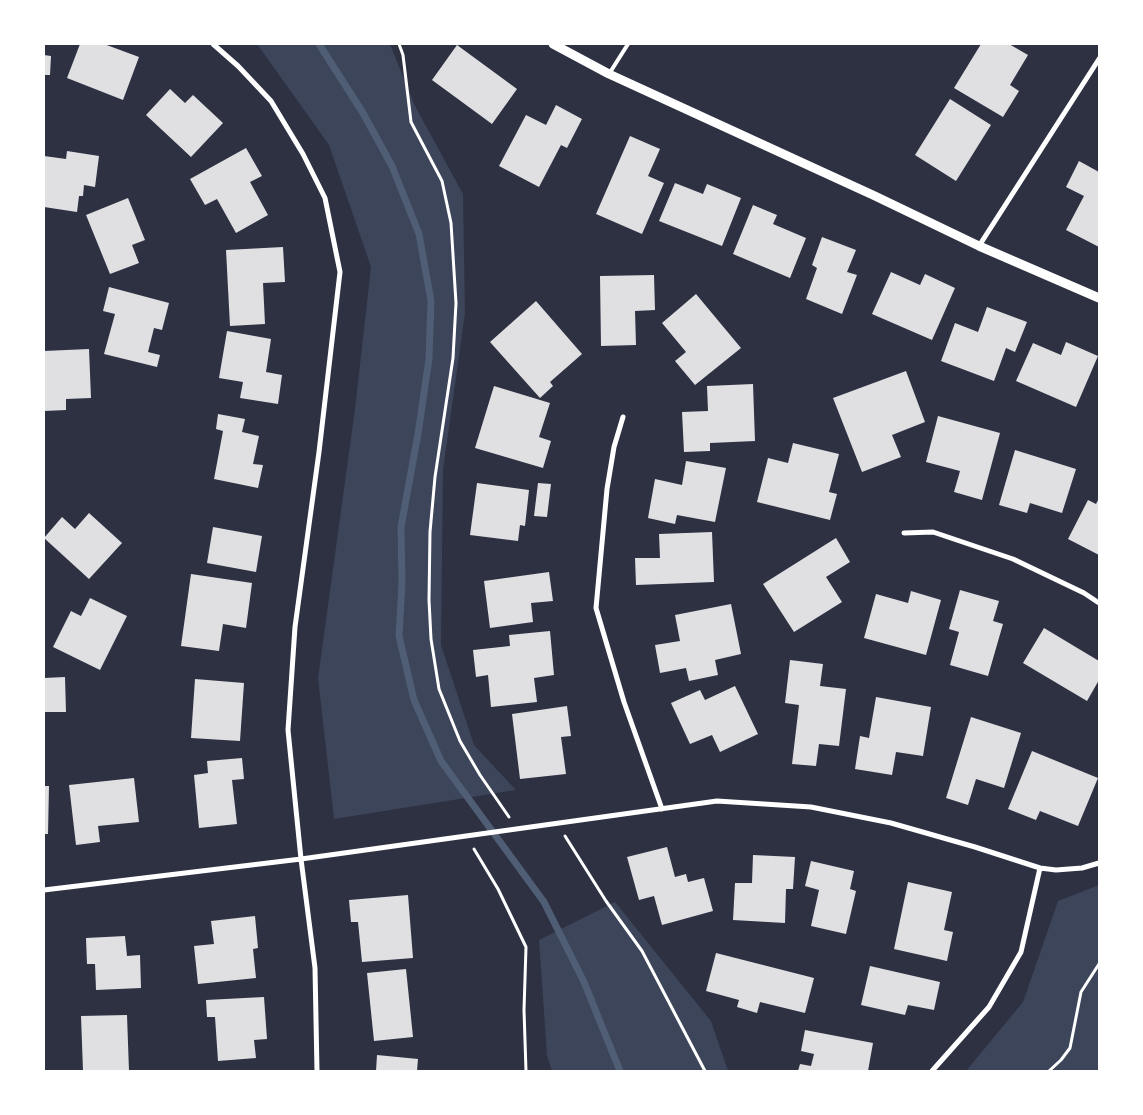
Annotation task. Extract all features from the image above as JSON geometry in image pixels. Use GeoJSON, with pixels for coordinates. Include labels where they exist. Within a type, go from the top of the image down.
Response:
{"type":"FeatureCollection","features":[{"type":"Feature","properties":{"kind":"street"},"geometry":{"type":"LineString","coordinates":[[213,44],[238,66],[271,101],[303,154],[325,198],[340,272],[319,452],[294,627],[288,730],[301,859],[315,968],[317,1071]]}},
{"type":"Feature","properties":{"kind":"street"},"geometry":{"type":"LineString","coordinates":[[553,44],[609,74],[979,246],[1099,298]]}},
{"type":"Feature","properties":{"kind":"street"},"geometry":{"type":"LineString","coordinates":[[979,246],[1099,59]]}},
{"type":"Feature","properties":{"kind":"street"},"geometry":{"type":"LineString","coordinates":[[623,418],[614,447],[607,489],[596,608],[624,702],[662,809]]}},
{"type":"Feature","properties":{"kind":"street"},"geometry":{"type":"LineString","coordinates":[[904,532],[934,532],[1014,559],[1084,593],[1099,603]]}},
{"type":"Feature","properties":{"kind":"street"},"geometry":{"type":"LineString","coordinates":[[44,890],[301,859],[717,801],[811,807],[891,823],[976,847],[1040,868],[1056,870],[1082,868],[1099,864]]}},
{"type":"Feature","properties":{"kind":"street"},"geometry":{"type":"LineString","coordinates":[[932,1071],[989,1007],[1021,952],[1040,868]]}},
{"type":"Feature","properties":{"kind":"lane"},"geometry":{"type":"LineString","coordinates":[[609,74],[628,44]]}},
{"type":"Feature","properties":{"kind":"path"},"geometry":{"type":"LineString","coordinates":[[399,44],[403,55],[410,122],[442,181],[451,224],[456,303],[453,358],[435,477],[430,532],[429,600],[431,639],[439,689],[460,741],[480,775],[516,828]]}},
{"type":"Feature","properties":{"kind":"path"},"geometry":{"type":"LineString","coordinates":[[557,823],[606,901],[642,951],[705,1071]]}},
{"type":"Feature","properties":{"kind":"path"},"geometry":{"type":"LineString","coordinates":[[466,836],[498,890],[526,947],[524,1010],[526,1071]]}},
{"type":"Feature","properties":{"kind":"path"},"geometry":{"type":"LineString","coordinates":[[1049,1071],[1070,1048],[1081,992],[1099,964]]}},
{"type":"Feature","properties":{"kind":"shaded area"},"geometry":{"type":"Polygon","coordinates":[[[257,44],[390,44],[414,104],[463,194],[465,313],[443,470],[441,645],[474,745],[516,790],[334,819],[318,678],[355,409],[371,267],[329,145],[257,44]]]}},
{"type":"Feature","properties":{"kind":"shaded area"},"geometry":{"type":"Polygon","coordinates":[[[1099,885],[1099,1071],[966,1071],[1023,1002],[1058,901],[1099,885]]]}},
{"type":"Feature","properties":{"kind":"shaded area"},"geometry":{"type":"Polygon","coordinates":[[[615,902],[711,1021],[728,1071],[552,1071],[547,1056],[539,940],[615,902]]]}},
{"type":"Feature","properties":{"kind":"building"},"geometry":{"type":"Polygon","coordinates":[[[80,44],[104,44],[139,57],[123,100],[67,78],[80,44]]]}},
{"type":"Feature","properties":{"kind":"building"},"geometry":{"type":"Polygon","coordinates":[[[981,44],[1009,44],[1028,55],[1010,85],[1019,91],[1003,117],[954,88],[981,44]]]}},
{"type":"Feature","properties":{"kind":"building"},"geometry":{"type":"Polygon","coordinates":[[[457,45],[517,89],[492,124],[432,80],[457,45]]]}},
{"type":"Feature","properties":{"kind":"building"},"geometry":{"type":"Polygon","coordinates":[[[44,55],[51,56],[50,75],[44,75],[44,55]]]}},
{"type":"Feature","properties":{"kind":"building"},"geometry":{"type":"Polygon","coordinates":[[[170,89],[185,103],[193,95],[223,123],[191,157],[146,115],[170,89]]]}},
{"type":"Feature","properties":{"kind":"building"},"geometry":{"type":"Polygon","coordinates":[[[950,99],[991,125],[956,181],[915,155],[950,99]]]}},
{"type":"Feature","properties":{"kind":"building"},"geometry":{"type":"Polygon","coordinates":[[[556,105],[582,119],[567,148],[561,145],[539,187],[499,166],[526,115],[546,125],[556,105]]]}},
{"type":"Feature","properties":{"kind":"building"},"geometry":{"type":"Polygon","coordinates":[[[630,136],[660,149],[648,176],[664,183],[642,234],[596,214],[630,136]]]}},
{"type":"Feature","properties":{"kind":"building"},"geometry":{"type":"Polygon","coordinates":[[[246,148],[262,176],[250,182],[268,215],[236,233],[217,199],[205,205],[190,179],[246,148]]]}},
{"type":"Feature","properties":{"kind":"building"},"geometry":{"type":"Polygon","coordinates":[[[67,151],[99,156],[95,187],[84,185],[83,196],[79,196],[77,212],[44,207],[44,156],[66,159],[67,151]]]}},
{"type":"Feature","properties":{"kind":"building"},"geometry":{"type":"Polygon","coordinates":[[[1079,161],[1099,172],[1099,247],[1066,230],[1084,196],[1066,187],[1079,161]]]}},
{"type":"Feature","properties":{"kind":"building"},"geometry":{"type":"Polygon","coordinates":[[[675,183],[703,194],[707,184],[741,198],[722,246],[659,221],[675,183]]]}},
{"type":"Feature","properties":{"kind":"building"},"geometry":{"type":"Polygon","coordinates":[[[128,198],[145,240],[132,245],[139,263],[110,274],[86,215],[128,198]]]}},
{"type":"Feature","properties":{"kind":"building"},"geometry":{"type":"Polygon","coordinates":[[[753,205],[777,215],[773,224],[806,238],[790,278],[733,254],[753,205]]]}},
{"type":"Feature","properties":{"kind":"building"},"geometry":{"type":"Polygon","coordinates":[[[822,237],[856,250],[847,272],[857,275],[842,314],[806,299],[817,268],[812,265],[822,237]]]}},
{"type":"Feature","properties":{"kind":"building"},"geometry":{"type":"Polygon","coordinates":[[[283,247],[285,282],[263,283],[265,324],[230,326],[226,250],[283,247]]]}},
{"type":"Feature","properties":{"kind":"building"},"geometry":{"type":"Polygon","coordinates":[[[891,272],[920,285],[925,274],[955,288],[932,340],[872,314],[891,272]]]}},
{"type":"Feature","properties":{"kind":"building"},"geometry":{"type":"Polygon","coordinates":[[[654,275],[655,310],[635,311],[636,345],[601,346],[600,276],[654,275]]]}},
{"type":"Feature","properties":{"kind":"building"},"geometry":{"type":"Polygon","coordinates":[[[109,287],[169,303],[162,330],[154,328],[148,352],[160,355],[157,367],[104,354],[115,314],[103,311],[109,287]]]}},
{"type":"Feature","properties":{"kind":"building"},"geometry":{"type":"Polygon","coordinates":[[[696,294],[741,348],[695,385],[675,361],[686,352],[662,323],[696,294]]]}},
{"type":"Feature","properties":{"kind":"building"},"geometry":{"type":"Polygon","coordinates":[[[536,301],[582,354],[550,382],[553,386],[540,398],[490,342],[536,301]]]}},
{"type":"Feature","properties":{"kind":"building"},"geometry":{"type":"Polygon","coordinates":[[[987,307],[1027,322],[1015,352],[1006,348],[994,381],[941,361],[955,323],[978,332],[987,307]]]}},
{"type":"Feature","properties":{"kind":"building"},"geometry":{"type":"Polygon","coordinates":[[[227,331],[271,339],[266,372],[282,375],[278,404],[240,398],[243,382],[219,378],[227,331]]]}},
{"type":"Feature","properties":{"kind":"building"},"geometry":{"type":"Polygon","coordinates":[[[1066,342],[1098,356],[1076,407],[1016,381],[1033,343],[1061,355],[1066,342]]]}},
{"type":"Feature","properties":{"kind":"building"},"geometry":{"type":"Polygon","coordinates":[[[89,349],[91,398],[66,399],[66,410],[44,411],[44,351],[89,349]]]}},
{"type":"Feature","properties":{"kind":"building"},"geometry":{"type":"Polygon","coordinates":[[[906,371],[925,422],[892,435],[901,457],[862,472],[833,398],[906,371]]]}},
{"type":"Feature","properties":{"kind":"building"},"geometry":{"type":"Polygon","coordinates":[[[753,384],[755,441],[710,443],[710,451],[684,452],[682,412],[708,411],[707,386],[753,384]]]}},
{"type":"Feature","properties":{"kind":"building"},"geometry":{"type":"Polygon","coordinates":[[[494,386],[550,403],[539,437],[551,441],[543,468],[475,448],[494,386]]]}},
{"type":"Feature","properties":{"kind":"building"},"geometry":{"type":"Polygon","coordinates":[[[218,414],[245,419],[242,432],[259,436],[253,464],[263,465],[258,488],[214,479],[223,431],[216,429],[218,414]]]}},
{"type":"Feature","properties":{"kind":"building"},"geometry":{"type":"Polygon","coordinates":[[[938,416],[1000,433],[982,500],[954,492],[960,471],[926,462],[938,416]]]}},
{"type":"Feature","properties":{"kind":"building"},"geometry":{"type":"Polygon","coordinates":[[[793,443],[839,454],[829,492],[837,494],[830,520],[757,502],[768,458],[788,463],[793,443]]]}},
{"type":"Feature","properties":{"kind":"building"},"geometry":{"type":"Polygon","coordinates":[[[1015,450],[1076,469],[1062,513],[1030,503],[1027,513],[999,505],[1015,450]]]}},
{"type":"Feature","properties":{"kind":"building"},"geometry":{"type":"Polygon","coordinates":[[[686,461],[726,468],[715,522],[677,515],[675,524],[648,518],[655,479],[682,485],[686,461]]]}},
{"type":"Feature","properties":{"kind":"building"},"geometry":{"type":"Polygon","coordinates":[[[477,483],[529,490],[525,526],[520,525],[518,541],[470,535],[477,483]]]}},
{"type":"Feature","properties":{"kind":"building"},"geometry":{"type":"Polygon","coordinates":[[[538,483],[551,484],[547,517],[534,516],[538,483]]]}},
{"type":"Feature","properties":{"kind":"building"},"geometry":{"type":"Polygon","coordinates":[[[1099,498],[1099,555],[1068,539],[1088,500],[1096,504],[1099,498]]]}},
{"type":"Feature","properties":{"kind":"building"},"geometry":{"type":"Polygon","coordinates":[[[89,513],[122,543],[89,579],[44,538],[62,517],[75,529],[89,513]]]}},
{"type":"Feature","properties":{"kind":"building"},"geometry":{"type":"Polygon","coordinates":[[[213,527],[262,536],[256,572],[207,563],[213,527]]]}},
{"type":"Feature","properties":{"kind":"building"},"geometry":{"type":"Polygon","coordinates":[[[712,532],[714,582],[636,585],[635,558],[660,558],[659,534],[712,532]]]}},
{"type":"Feature","properties":{"kind":"building"},"geometry":{"type":"Polygon","coordinates":[[[836,538],[850,562],[826,577],[842,602],[794,632],[763,584],[836,538]]]}},
{"type":"Feature","properties":{"kind":"building"},"geometry":{"type":"Polygon","coordinates":[[[549,572],[553,601],[531,603],[533,622],[490,628],[484,581],[549,572]]]}},
{"type":"Feature","properties":{"kind":"building"},"geometry":{"type":"Polygon","coordinates":[[[191,574],[252,583],[246,628],[223,624],[219,651],[181,646],[191,574]]]}},
{"type":"Feature","properties":{"kind":"building"},"geometry":{"type":"Polygon","coordinates":[[[960,590],[999,601],[993,621],[1003,624],[988,676],[950,665],[959,632],[949,629],[960,590]]]}},
{"type":"Feature","properties":{"kind":"building"},"geometry":{"type":"Polygon","coordinates":[[[911,591],[941,600],[926,655],[864,638],[876,594],[908,603],[911,591]]]}},
{"type":"Feature","properties":{"kind":"building"},"geometry":{"type":"Polygon","coordinates":[[[90,598],[127,616],[100,670],[53,647],[71,611],[81,616],[90,598]]]}},
{"type":"Feature","properties":{"kind":"building"},"geometry":{"type":"Polygon","coordinates":[[[731,604],[741,654],[715,660],[718,675],[689,681],[686,668],[660,673],[655,645],[680,641],[675,615],[731,604]]]}},
{"type":"Feature","properties":{"kind":"building"},"geometry":{"type":"Polygon","coordinates":[[[1044,628],[1099,661],[1099,680],[1087,701],[1023,663],[1044,628]]]}},
{"type":"Feature","properties":{"kind":"building"},"geometry":{"type":"Polygon","coordinates":[[[550,631],[554,675],[534,678],[537,702],[491,707],[488,675],[476,677],[473,650],[510,646],[509,635],[550,631]]]}},
{"type":"Feature","properties":{"kind":"building"},"geometry":{"type":"Polygon","coordinates":[[[790,660],[823,664],[820,686],[846,689],[839,746],[819,744],[816,766],[792,764],[799,705],[785,703],[790,660]]]}},
{"type":"Feature","properties":{"kind":"building"},"geometry":{"type":"Polygon","coordinates":[[[65,677],[66,712],[44,712],[44,678],[65,677]]]}},
{"type":"Feature","properties":{"kind":"building"},"geometry":{"type":"Polygon","coordinates":[[[195,679],[244,683],[240,741],[191,738],[195,679]]]}},
{"type":"Feature","properties":{"kind":"building"},"geometry":{"type":"Polygon","coordinates":[[[735,686],[758,734],[720,752],[712,735],[690,744],[671,703],[700,690],[705,700],[735,686]]]}},
{"type":"Feature","properties":{"kind":"building"},"geometry":{"type":"Polygon","coordinates":[[[876,697],[931,707],[923,756],[896,752],[892,775],[855,769],[860,736],[869,738],[876,697]]]}},
{"type":"Feature","properties":{"kind":"building"},"geometry":{"type":"Polygon","coordinates":[[[567,706],[571,736],[561,737],[566,774],[520,779],[512,714],[567,706]]]}},
{"type":"Feature","properties":{"kind":"building"},"geometry":{"type":"Polygon","coordinates":[[[971,717],[1021,733],[1004,788],[976,779],[968,805],[946,798],[971,717]]]}},
{"type":"Feature","properties":{"kind":"building"},"geometry":{"type":"Polygon","coordinates":[[[1032,751],[1098,778],[1078,826],[1040,811],[1036,820],[1008,809],[1032,751]]]}},
{"type":"Feature","properties":{"kind":"building"},"geometry":{"type":"Polygon","coordinates":[[[242,758],[244,779],[232,780],[237,824],[199,828],[194,775],[208,773],[207,761],[242,758]]]}},
{"type":"Feature","properties":{"kind":"building"},"geometry":{"type":"Polygon","coordinates":[[[134,778],[139,822],[98,826],[100,842],[76,845],[69,785],[134,778]]]}},
{"type":"Feature","properties":{"kind":"building"},"geometry":{"type":"Polygon","coordinates":[[[44,786],[49,786],[48,834],[44,834],[44,786]]]}},
{"type":"Feature","properties":{"kind":"building"},"geometry":{"type":"Polygon","coordinates":[[[667,847],[675,877],[686,874],[688,882],[704,878],[713,911],[662,925],[654,896],[639,900],[627,857],[667,847]]]}},
{"type":"Feature","properties":{"kind":"building"},"geometry":{"type":"Polygon","coordinates":[[[753,855],[795,857],[793,889],[786,889],[785,923],[733,920],[735,883],[752,883],[753,855]]]}},
{"type":"Feature","properties":{"kind":"building"},"geometry":{"type":"Polygon","coordinates":[[[811,861],[854,871],[850,889],[856,891],[846,934],[811,926],[819,890],[805,886],[811,861]]]}},
{"type":"Feature","properties":{"kind":"building"},"geometry":{"type":"Polygon","coordinates":[[[908,882],[952,892],[944,930],[953,932],[947,961],[894,949],[908,882]]]}},
{"type":"Feature","properties":{"kind":"building"},"geometry":{"type":"Polygon","coordinates":[[[408,895],[413,958],[362,962],[358,922],[351,922],[349,900],[408,895]]]}},
{"type":"Feature","properties":{"kind":"building"},"geometry":{"type":"Polygon","coordinates":[[[255,916],[258,948],[253,949],[256,978],[198,984],[194,946],[214,944],[211,921],[255,916]]]}},
{"type":"Feature","properties":{"kind":"building"},"geometry":{"type":"Polygon","coordinates":[[[125,936],[127,956],[140,955],[141,988],[96,990],[95,964],[87,964],[86,938],[125,936]]]}},
{"type":"Feature","properties":{"kind":"building"},"geometry":{"type":"Polygon","coordinates":[[[716,953],[814,978],[805,1013],[760,1002],[757,1013],[737,1007],[739,1000],[706,991],[716,953]]]}},
{"type":"Feature","properties":{"kind":"building"},"geometry":{"type":"Polygon","coordinates":[[[870,966],[940,982],[934,1010],[908,1005],[905,1015],[861,1005],[870,966]]]}},
{"type":"Feature","properties":{"kind":"building"},"geometry":{"type":"Polygon","coordinates":[[[406,969],[413,1037],[374,1041],[367,973],[406,969]]]}},
{"type":"Feature","properties":{"kind":"building"},"geometry":{"type":"Polygon","coordinates":[[[264,997],[267,1039],[254,1040],[256,1058],[218,1061],[215,1017],[207,1017],[206,1000],[264,997]]]}},
{"type":"Feature","properties":{"kind":"building"},"geometry":{"type":"Polygon","coordinates":[[[127,1015],[129,1071],[83,1071],[81,1016],[127,1015]]]}},
{"type":"Feature","properties":{"kind":"building"},"geometry":{"type":"Polygon","coordinates":[[[805,1030],[873,1043],[868,1071],[798,1071],[800,1064],[811,1066],[814,1054],[801,1051],[805,1030]]]}},
{"type":"Feature","properties":{"kind":"building"},"geometry":{"type":"Polygon","coordinates":[[[377,1055],[418,1059],[417,1071],[376,1071],[377,1055]]]}},
{"type":"Feature","properties":{"kind":"waterway"},"geometry":{"type":"LineString","coordinates":[[319,44],[363,113],[392,166],[419,234],[431,301],[429,359],[401,527],[402,583],[399,636],[414,700],[441,761],[544,902],[584,982],[620,1071]]}}]}
